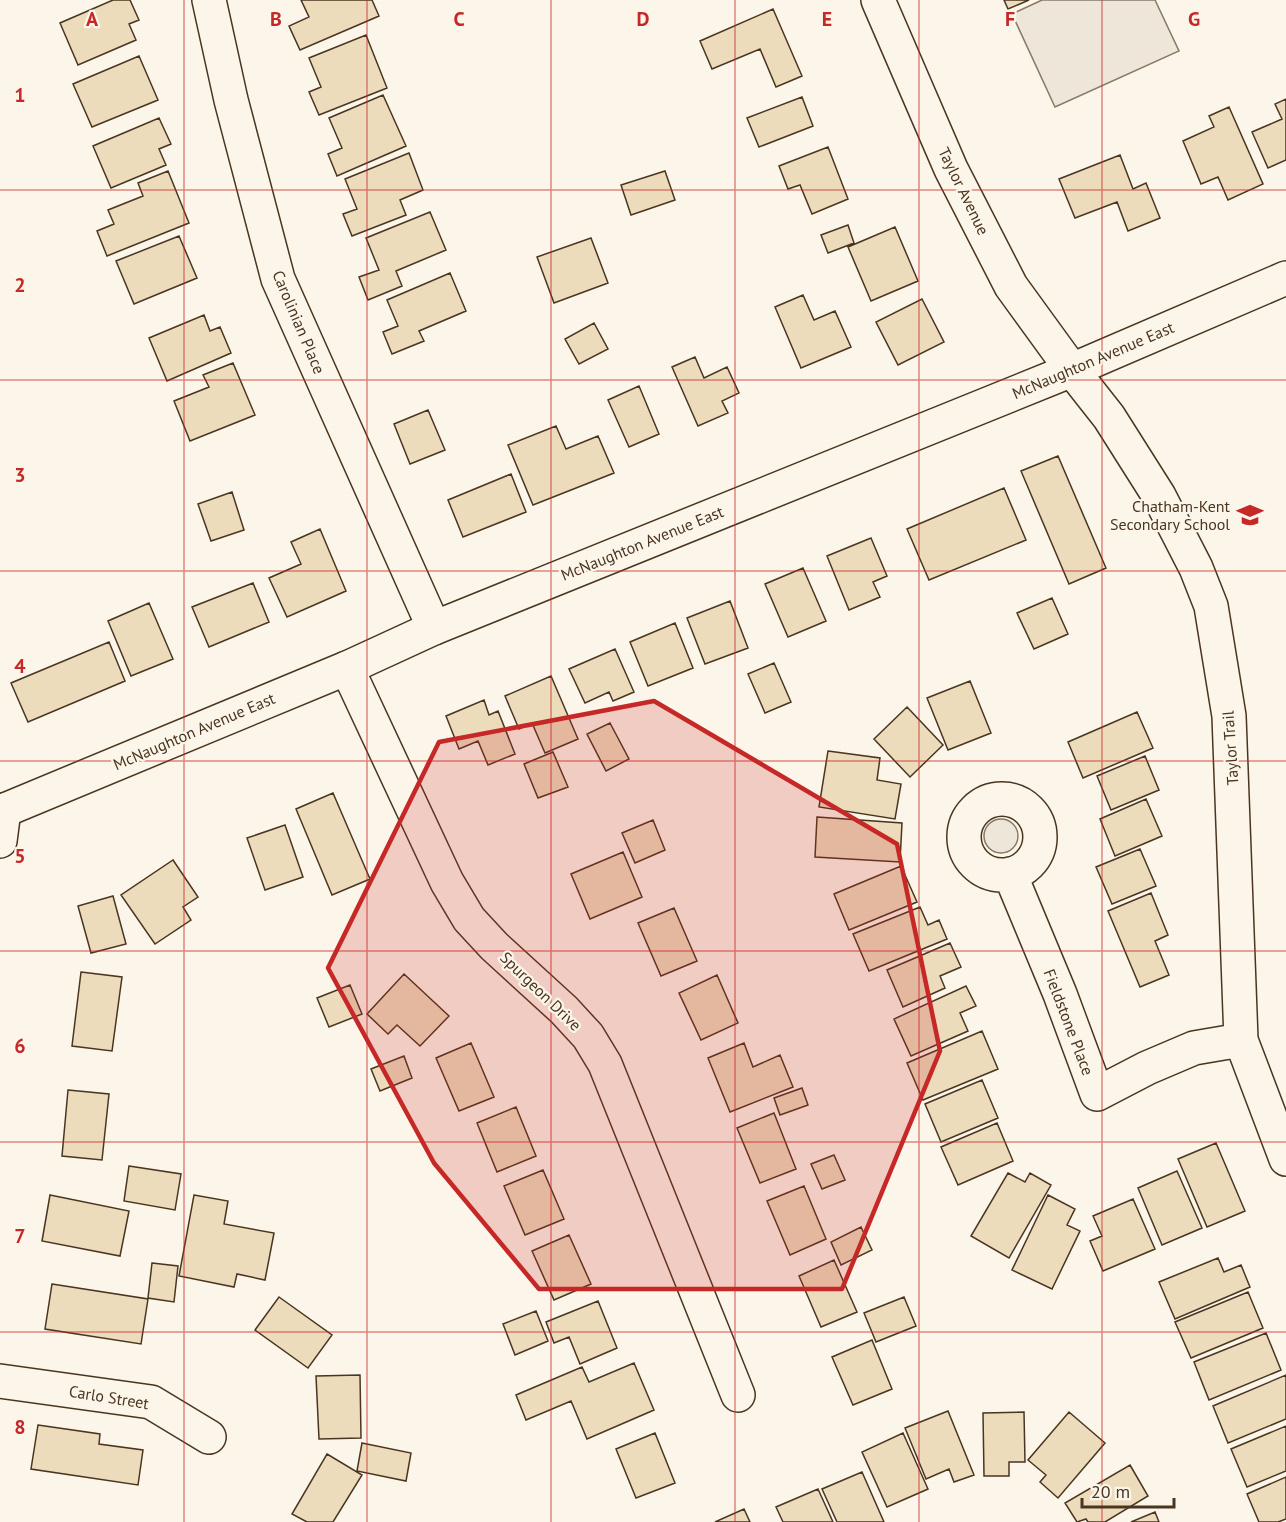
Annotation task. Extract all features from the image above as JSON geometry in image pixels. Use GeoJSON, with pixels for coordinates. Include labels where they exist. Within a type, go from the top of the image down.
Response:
{"type":"FeatureCollection","features":[{"type":"Feature","properties":{"kind":"street","name":"Carolinian Place"},"geometry":{"type":"LineString","coordinates":[[209,0],[231,100],[278,279],[434,628]]}},
{"type":"Feature","properties":{"kind":"street","name":"Taylor Avenue"},"geometry":{"type":"LineString","coordinates":[[878,0],[951,169],[1011,286],[1072,370]]}},
{"type":"Feature","properties":{"kind":"street","name":"McNaughton Avenue East"},"geometry":{"type":"LineString","coordinates":[[1,821],[434,628],[1072,370],[1286,278]]}},
{"type":"Feature","properties":{"kind":"street","name":"Taylor Trail"},"geometry":{"type":"LineString","coordinates":[[1072,370],[1109,417],[1159,496],[1196,568],[1211,606],[1229,716],[1240,1040],[1286,1159]]}},
{"type":"Feature","properties":{"kind":"street","name":"Spurgeon Drive"},"geometry":{"type":"LineString","coordinates":[[347,668],[447,882],[470,919],[494,946],[564,1010],[588,1036],[605,1064],[738,1395]]}},
{"type":"Feature","properties":{"kind":"street","name":"Fieldstone Place"},"geometry":{"type":"LineString","coordinates":[[1010,874],[1064,1004],[1097,1094],[1147,1068],[1194,1048],[1240,1040]]}},
{"type":"Feature","properties":{"kind":"street","name":"Carlo Street"},"geometry":{"type":"LineString","coordinates":[[0,1381],[151,1402],[208,1437]]}},
{"type":"Feature","properties":{"kind":"highlighted area"},"geometry":{"type":"Polygon","coordinates":[[[654,701],[897,844],[940,1051],[842,1289],[539,1289],[434,1163],[328,968],[439,742],[654,701]]]}},
{"type":"Feature","properties":{"kind":"shaded area"},"geometry":{"type":"Polygon","coordinates":[[[1042,0],[1155,0],[1179,51],[1055,107],[1012,14],[1042,0]]]}},
{"type":"Feature","properties":{"kind":"shaded area"},"geometry":{"type":"Polygon","coordinates":[[[1001,819],[1013,824],[1018,836],[1013,848],[1001,853],[989,848],[984,836],[989,824],[1001,819]]]}},
{"type":"Feature","properties":{"kind":"building"},"geometry":{"type":"Polygon","coordinates":[[[113,0],[130,0],[139,20],[129,24],[136,40],[78,65],[60,23],[113,0]]]}},
{"type":"Feature","properties":{"kind":"building"},"geometry":{"type":"Polygon","coordinates":[[[301,0],[372,0],[379,16],[300,50],[289,26],[309,17],[301,0]]]}},
{"type":"Feature","properties":{"kind":"building"},"geometry":{"type":"Polygon","coordinates":[[[1004,0],[1029,0],[1008,9],[1004,0]]]}},
{"type":"Feature","properties":{"kind":"building"},"geometry":{"type":"Polygon","coordinates":[[[773,9],[802,76],[776,87],[760,49],[712,69],[700,41],[773,9]]]}},
{"type":"Feature","properties":{"kind":"building"},"geometry":{"type":"Polygon","coordinates":[[[366,35],[387,88],[319,115],[309,92],[321,87],[309,58],[366,35]]]}},
{"type":"Feature","properties":{"kind":"building"},"geometry":{"type":"Polygon","coordinates":[[[139,56],[158,100],[92,127],[73,84],[139,56]]]}},
{"type":"Feature","properties":{"kind":"building"},"geometry":{"type":"Polygon","coordinates":[[[383,95],[406,146],[337,176],[328,154],[342,148],[329,118],[383,95]]]}},
{"type":"Feature","properties":{"kind":"building"},"geometry":{"type":"Polygon","coordinates":[[[802,97],[813,126],[759,147],[747,118],[802,97]]]}},
{"type":"Feature","properties":{"kind":"building"},"geometry":{"type":"Polygon","coordinates":[[[1286,99],[1286,160],[1268,168],[1252,132],[1282,119],[1275,104],[1286,99]]]}},
{"type":"Feature","properties":{"kind":"building"},"geometry":{"type":"Polygon","coordinates":[[[1229,107],[1263,184],[1228,200],[1218,177],[1201,184],[1183,141],[1214,127],[1209,116],[1229,107]]]}},
{"type":"Feature","properties":{"kind":"building"},"geometry":{"type":"Polygon","coordinates":[[[159,118],[171,144],[159,149],[166,165],[111,188],[93,146],[159,118]]]}},
{"type":"Feature","properties":{"kind":"building"},"geometry":{"type":"Polygon","coordinates":[[[828,147],[848,199],[812,214],[800,185],[788,189],[779,166],[828,147]]]}},
{"type":"Feature","properties":{"kind":"building"},"geometry":{"type":"Polygon","coordinates":[[[409,153],[423,190],[400,200],[406,215],[352,236],[343,214],[357,209],[345,179],[409,153]]]}},
{"type":"Feature","properties":{"kind":"building"},"geometry":{"type":"Polygon","coordinates":[[[1120,155],[1133,189],[1146,183],[1160,218],[1128,231],[1117,202],[1075,218],[1059,179],[1120,155]]]}},
{"type":"Feature","properties":{"kind":"building"},"geometry":{"type":"Polygon","coordinates":[[[168,171],[189,223],[107,256],[97,231],[114,224],[108,210],[143,196],[138,183],[168,171]]]}},
{"type":"Feature","properties":{"kind":"building"},"geometry":{"type":"Polygon","coordinates":[[[665,171],[675,200],[631,215],[621,185],[665,171]]]}},
{"type":"Feature","properties":{"kind":"building"},"geometry":{"type":"Polygon","coordinates":[[[430,212],[446,250],[396,271],[402,286],[368,300],[359,277],[379,270],[366,238],[430,212]]]}},
{"type":"Feature","properties":{"kind":"building"},"geometry":{"type":"Polygon","coordinates":[[[848,225],[854,243],[828,253],[821,235],[848,225]]]}},
{"type":"Feature","properties":{"kind":"building"},"geometry":{"type":"Polygon","coordinates":[[[895,227],[918,281],[871,301],[848,247],[895,227]]]}},
{"type":"Feature","properties":{"kind":"building"},"geometry":{"type":"Polygon","coordinates":[[[179,236],[197,278],[134,304],[116,261],[179,236]]]}},
{"type":"Feature","properties":{"kind":"building"},"geometry":{"type":"Polygon","coordinates":[[[591,238],[608,283],[554,303],[537,257],[591,238]]]}},
{"type":"Feature","properties":{"kind":"building"},"geometry":{"type":"Polygon","coordinates":[[[450,273],[466,311],[419,331],[424,341],[392,354],[383,332],[398,326],[387,300],[450,273]]]}},
{"type":"Feature","properties":{"kind":"building"},"geometry":{"type":"Polygon","coordinates":[[[803,295],[814,320],[835,311],[851,347],[801,368],[775,307],[803,295]]]}},
{"type":"Feature","properties":{"kind":"building"},"geometry":{"type":"Polygon","coordinates":[[[922,299],[944,342],[898,365],[876,322],[922,299]]]}},
{"type":"Feature","properties":{"kind":"building"},"geometry":{"type":"Polygon","coordinates":[[[204,315],[210,331],[220,327],[231,353],[167,381],[149,338],[204,315]]]}},
{"type":"Feature","properties":{"kind":"building"},"geometry":{"type":"Polygon","coordinates":[[[594,323],[608,349],[579,364],[565,339],[594,323]]]}},
{"type":"Feature","properties":{"kind":"building"},"geometry":{"type":"Polygon","coordinates":[[[695,357],[704,378],[727,367],[739,393],[722,401],[728,413],[698,426],[672,367],[695,357]]]}},
{"type":"Feature","properties":{"kind":"building"},"geometry":{"type":"Polygon","coordinates":[[[233,363],[255,415],[190,441],[174,401],[209,387],[203,375],[233,363]]]}},
{"type":"Feature","properties":{"kind":"building"},"geometry":{"type":"Polygon","coordinates":[[[639,386],[659,434],[629,447],[608,400],[639,386]]]}},
{"type":"Feature","properties":{"kind":"building"},"geometry":{"type":"Polygon","coordinates":[[[428,410],[445,450],[410,464],[394,424],[428,410]]]}},
{"type":"Feature","properties":{"kind":"building"},"geometry":{"type":"Polygon","coordinates":[[[556,426],[566,449],[598,436],[614,473],[533,505],[508,445],[556,426]]]}},
{"type":"Feature","properties":{"kind":"building"},"geometry":{"type":"Polygon","coordinates":[[[1058,456],[1106,568],[1069,584],[1021,471],[1058,456]]]}},
{"type":"Feature","properties":{"kind":"building"},"geometry":{"type":"Polygon","coordinates":[[[511,474],[526,512],[463,537],[448,500],[511,474]]]}},
{"type":"Feature","properties":{"kind":"building"},"geometry":{"type":"Polygon","coordinates":[[[1004,488],[1026,540],[929,580],[907,529],[1004,488]]]}},
{"type":"Feature","properties":{"kind":"building"},"geometry":{"type":"Polygon","coordinates":[[[232,492],[244,530],[211,541],[198,504],[232,492]]]}},
{"type":"Feature","properties":{"kind":"building"},"geometry":{"type":"Polygon","coordinates":[[[320,529],[346,591],[287,617],[269,578],[301,564],[291,542],[320,529]]]}},
{"type":"Feature","properties":{"kind":"building"},"geometry":{"type":"Polygon","coordinates":[[[871,538],[887,576],[873,582],[880,597],[849,610],[827,556],[871,538]]]}},
{"type":"Feature","properties":{"kind":"building"},"geometry":{"type":"Polygon","coordinates":[[[803,568],[826,621],[788,637],[765,584],[803,568]]]}},
{"type":"Feature","properties":{"kind":"building"},"geometry":{"type":"Polygon","coordinates":[[[253,583],[269,622],[209,647],[192,607],[253,583]]]}},
{"type":"Feature","properties":{"kind":"building"},"geometry":{"type":"Polygon","coordinates":[[[1052,598],[1068,634],[1034,649],[1017,613],[1052,598]]]}},
{"type":"Feature","properties":{"kind":"building"},"geometry":{"type":"Polygon","coordinates":[[[730,601],[748,648],[705,664],[687,618],[730,601]]]}},
{"type":"Feature","properties":{"kind":"building"},"geometry":{"type":"Polygon","coordinates":[[[149,603],[173,659],[131,676],[108,621],[149,603]]]}},
{"type":"Feature","properties":{"kind":"building"},"geometry":{"type":"Polygon","coordinates":[[[675,623],[693,668],[648,686],[630,642],[675,623]]]}},
{"type":"Feature","properties":{"kind":"building"},"geometry":{"type":"Polygon","coordinates":[[[109,642],[125,681],[28,722],[11,683],[109,642]]]}},
{"type":"Feature","properties":{"kind":"building"},"geometry":{"type":"Polygon","coordinates":[[[615,649],[634,692],[613,701],[609,692],[585,703],[569,669],[615,649]]]}},
{"type":"Feature","properties":{"kind":"building"},"geometry":{"type":"Polygon","coordinates":[[[774,663],[791,702],[765,713],[748,674],[774,663]]]}},
{"type":"Feature","properties":{"kind":"building"},"geometry":{"type":"Polygon","coordinates":[[[551,676],[578,739],[545,753],[532,723],[519,729],[505,696],[551,676]]]}},
{"type":"Feature","properties":{"kind":"building"},"geometry":{"type":"Polygon","coordinates":[[[970,681],[991,733],[948,750],[927,698],[970,681]]]}},
{"type":"Feature","properties":{"kind":"building"},"geometry":{"type":"Polygon","coordinates":[[[484,700],[489,715],[498,711],[515,754],[488,765],[478,741],[459,749],[446,716],[484,700]]]}},
{"type":"Feature","properties":{"kind":"building"},"geometry":{"type":"Polygon","coordinates":[[[907,707],[943,745],[910,777],[874,739],[907,707]]]}},
{"type":"Feature","properties":{"kind":"building"},"geometry":{"type":"Polygon","coordinates":[[[1137,712],[1153,748],[1083,778],[1068,742],[1137,712]]]}},
{"type":"Feature","properties":{"kind":"building"},"geometry":{"type":"Polygon","coordinates":[[[610,723],[629,759],[606,771],[587,734],[610,723]]]}},
{"type":"Feature","properties":{"kind":"building"},"geometry":{"type":"Polygon","coordinates":[[[828,751],[880,758],[877,780],[901,784],[895,819],[819,807],[828,751]]]}},
{"type":"Feature","properties":{"kind":"building"},"geometry":{"type":"Polygon","coordinates":[[[553,752],[568,787],[538,798],[524,764],[553,752]]]}},
{"type":"Feature","properties":{"kind":"building"},"geometry":{"type":"Polygon","coordinates":[[[1145,756],[1159,790],[1111,810],[1097,776],[1145,756]]]}},
{"type":"Feature","properties":{"kind":"building"},"geometry":{"type":"Polygon","coordinates":[[[333,793],[370,879],[332,895],[296,809],[333,793]]]}},
{"type":"Feature","properties":{"kind":"building"},"geometry":{"type":"Polygon","coordinates":[[[1146,799],[1162,836],[1115,856],[1100,819],[1146,799]]]}},
{"type":"Feature","properties":{"kind":"building"},"geometry":{"type":"Polygon","coordinates":[[[817,817],[902,823],[900,862],[815,857],[817,817]]]}},
{"type":"Feature","properties":{"kind":"building"},"geometry":{"type":"Polygon","coordinates":[[[653,820],[665,850],[635,863],[622,833],[653,820]]]}},
{"type":"Feature","properties":{"kind":"building"},"geometry":{"type":"Polygon","coordinates":[[[285,825],[303,877],[265,890],[247,838],[285,825]]]}},
{"type":"Feature","properties":{"kind":"building"},"geometry":{"type":"Polygon","coordinates":[[[1140,849],[1156,886],[1112,904],[1096,867],[1140,849]]]}},
{"type":"Feature","properties":{"kind":"building"},"geometry":{"type":"Polygon","coordinates":[[[623,852],[642,897],[590,919],[571,874],[623,852]]]}},
{"type":"Feature","properties":{"kind":"building"},"geometry":{"type":"Polygon","coordinates":[[[173,860],[198,897],[183,907],[191,920],[155,944],[121,895],[173,860]]]}},
{"type":"Feature","properties":{"kind":"building"},"geometry":{"type":"Polygon","coordinates":[[[901,866],[917,902],[849,930],[834,894],[901,866]]]}},
{"type":"Feature","properties":{"kind":"building"},"geometry":{"type":"Polygon","coordinates":[[[1151,893],[1168,935],[1155,941],[1169,975],[1140,987],[1108,911],[1151,893]]]}},
{"type":"Feature","properties":{"kind":"building"},"geometry":{"type":"Polygon","coordinates":[[[113,896],[126,944],[91,953],[78,906],[113,896]]]}},
{"type":"Feature","properties":{"kind":"building"},"geometry":{"type":"Polygon","coordinates":[[[920,907],[928,925],[939,920],[947,939],[869,971],[853,934],[920,907]]]}},
{"type":"Feature","properties":{"kind":"building"},"geometry":{"type":"Polygon","coordinates":[[[674,908],[697,961],[661,976],[638,923],[674,908]]]}},
{"type":"Feature","properties":{"kind":"building"},"geometry":{"type":"Polygon","coordinates":[[[950,943],[961,967],[940,976],[945,988],[903,1007],[887,970],[950,943]]]}},
{"type":"Feature","properties":{"kind":"building"},"geometry":{"type":"Polygon","coordinates":[[[81,972],[122,977],[112,1051],[72,1046],[81,972]]]}},
{"type":"Feature","properties":{"kind":"building"},"geometry":{"type":"Polygon","coordinates":[[[404,974],[449,1016],[420,1046],[397,1025],[388,1034],[367,1014],[404,974]]]}},
{"type":"Feature","properties":{"kind":"building"},"geometry":{"type":"Polygon","coordinates":[[[717,975],[738,1023],[701,1040],[679,993],[717,975]]]}},
{"type":"Feature","properties":{"kind":"building"},"geometry":{"type":"Polygon","coordinates":[[[350,985],[362,1014],[329,1027],[317,998],[350,985]]]}},
{"type":"Feature","properties":{"kind":"building"},"geometry":{"type":"Polygon","coordinates":[[[966,986],[976,1006],[960,1013],[968,1031],[911,1056],[894,1019],[966,986]]]}},
{"type":"Feature","properties":{"kind":"building"},"geometry":{"type":"Polygon","coordinates":[[[982,1031],[998,1069],[923,1100],[907,1063],[982,1031]]]}},
{"type":"Feature","properties":{"kind":"building"},"geometry":{"type":"Polygon","coordinates":[[[471,1043],[494,1097],[459,1111],[436,1058],[471,1043]]]}},
{"type":"Feature","properties":{"kind":"building"},"geometry":{"type":"Polygon","coordinates":[[[744,1043],[753,1067],[780,1055],[793,1087],[730,1112],[708,1058],[744,1043]]]}},
{"type":"Feature","properties":{"kind":"building"},"geometry":{"type":"Polygon","coordinates":[[[404,1056],[412,1078],[380,1091],[371,1069],[404,1056]]]}},
{"type":"Feature","properties":{"kind":"building"},"geometry":{"type":"Polygon","coordinates":[[[982,1080],[998,1118],[941,1142],[925,1104],[982,1080]]]}},
{"type":"Feature","properties":{"kind":"building"},"geometry":{"type":"Polygon","coordinates":[[[802,1088],[808,1105],[780,1115],[774,1098],[802,1088]]]}},
{"type":"Feature","properties":{"kind":"building"},"geometry":{"type":"Polygon","coordinates":[[[68,1090],[109,1094],[102,1160],[62,1156],[68,1090]]]}},
{"type":"Feature","properties":{"kind":"building"},"geometry":{"type":"Polygon","coordinates":[[[516,1107],[536,1156],[497,1172],[477,1123],[516,1107]]]}},
{"type":"Feature","properties":{"kind":"building"},"geometry":{"type":"Polygon","coordinates":[[[774,1113],[796,1169],[760,1183],[737,1128],[774,1113]]]}},
{"type":"Feature","properties":{"kind":"building"},"geometry":{"type":"Polygon","coordinates":[[[997,1123],[1013,1161],[958,1185],[941,1147],[997,1123]]]}},
{"type":"Feature","properties":{"kind":"building"},"geometry":{"type":"Polygon","coordinates":[[[1216,1143],[1245,1211],[1207,1227],[1178,1159],[1216,1143]]]}},
{"type":"Feature","properties":{"kind":"building"},"geometry":{"type":"Polygon","coordinates":[[[834,1155],[845,1180],[822,1189],[811,1164],[834,1155]]]}},
{"type":"Feature","properties":{"kind":"building"},"geometry":{"type":"Polygon","coordinates":[[[129,1166],[181,1174],[175,1210],[124,1201],[129,1166]]]}},
{"type":"Feature","properties":{"kind":"building"},"geometry":{"type":"Polygon","coordinates":[[[543,1170],[564,1219],[525,1235],[504,1186],[543,1170]]]}},
{"type":"Feature","properties":{"kind":"building"},"geometry":{"type":"Polygon","coordinates":[[[1177,1171],[1202,1228],[1162,1245],[1138,1188],[1177,1171]]]}},
{"type":"Feature","properties":{"kind":"building"},"geometry":{"type":"Polygon","coordinates":[[[1008,1173],[1025,1182],[1030,1173],[1051,1185],[1009,1258],[971,1236],[1008,1173]]]}},
{"type":"Feature","properties":{"kind":"building"},"geometry":{"type":"Polygon","coordinates":[[[804,1186],[826,1239],[790,1255],[767,1201],[804,1186]]]}},
{"type":"Feature","properties":{"kind":"building"},"geometry":{"type":"Polygon","coordinates":[[[50,1195],[129,1211],[120,1256],[42,1241],[50,1195]]]}},
{"type":"Feature","properties":{"kind":"building"},"geometry":{"type":"Polygon","coordinates":[[[194,1195],[228,1201],[224,1224],[274,1233],[265,1280],[237,1274],[234,1287],[179,1276],[194,1195]]]}},
{"type":"Feature","properties":{"kind":"building"},"geometry":{"type":"Polygon","coordinates":[[[1048,1195],[1075,1209],[1067,1225],[1080,1231],[1052,1289],[1012,1270],[1048,1195]]]}},
{"type":"Feature","properties":{"kind":"building"},"geometry":{"type":"Polygon","coordinates":[[[1133,1199],[1155,1249],[1103,1271],[1090,1241],[1102,1236],[1093,1216],[1133,1199]]]}},
{"type":"Feature","properties":{"kind":"building"},"geometry":{"type":"Polygon","coordinates":[[[861,1227],[872,1250],[841,1265],[831,1242],[861,1227]]]}},
{"type":"Feature","properties":{"kind":"building"},"geometry":{"type":"Polygon","coordinates":[[[569,1235],[591,1284],[554,1300],[532,1251],[569,1235]]]}},
{"type":"Feature","properties":{"kind":"building"},"geometry":{"type":"Polygon","coordinates":[[[1218,1258],[1224,1272],[1241,1265],[1250,1287],[1175,1319],[1159,1282],[1218,1258]]]}},
{"type":"Feature","properties":{"kind":"building"},"geometry":{"type":"Polygon","coordinates":[[[834,1260],[857,1312],[821,1327],[799,1276],[834,1260]]]}},
{"type":"Feature","properties":{"kind":"building"},"geometry":{"type":"Polygon","coordinates":[[[152,1263],[178,1266],[174,1302],[148,1298],[152,1263]]]}},
{"type":"Feature","properties":{"kind":"building"},"geometry":{"type":"Polygon","coordinates":[[[52,1284],[148,1299],[141,1344],[45,1329],[52,1284]]]}},
{"type":"Feature","properties":{"kind":"building"},"geometry":{"type":"Polygon","coordinates":[[[1248,1292],[1263,1328],[1191,1358],[1175,1322],[1248,1292]]]}},
{"type":"Feature","properties":{"kind":"building"},"geometry":{"type":"Polygon","coordinates":[[[279,1297],[332,1335],[308,1368],[255,1330],[279,1297]]]}},
{"type":"Feature","properties":{"kind":"building"},"geometry":{"type":"Polygon","coordinates":[[[904,1297],[916,1326],[876,1342],[864,1313],[904,1297]]]}},
{"type":"Feature","properties":{"kind":"building"},"geometry":{"type":"Polygon","coordinates":[[[598,1301],[617,1348],[580,1364],[569,1337],[554,1343],[546,1322],[598,1301]]]}},
{"type":"Feature","properties":{"kind":"building"},"geometry":{"type":"Polygon","coordinates":[[[536,1311],[548,1341],[515,1355],[503,1324],[536,1311]]]}},
{"type":"Feature","properties":{"kind":"building"},"geometry":{"type":"Polygon","coordinates":[[[1266,1333],[1281,1370],[1209,1400],[1194,1362],[1266,1333]]]}},
{"type":"Feature","properties":{"kind":"building"},"geometry":{"type":"Polygon","coordinates":[[[872,1340],[892,1389],[853,1405],[832,1357],[872,1340]]]}},
{"type":"Feature","properties":{"kind":"building"},"geometry":{"type":"Polygon","coordinates":[[[634,1363],[654,1410],[587,1439],[571,1401],[526,1420],[516,1395],[582,1367],[589,1382],[634,1363]]]}},
{"type":"Feature","properties":{"kind":"building"},"geometry":{"type":"Polygon","coordinates":[[[360,1375],[361,1438],[319,1439],[316,1376],[360,1375]]]}},
{"type":"Feature","properties":{"kind":"building"},"geometry":{"type":"Polygon","coordinates":[[[1286,1375],[1286,1419],[1228,1443],[1213,1406],[1286,1375]]]}},
{"type":"Feature","properties":{"kind":"building"},"geometry":{"type":"Polygon","coordinates":[[[948,1411],[974,1475],[954,1482],[949,1469],[926,1479],[905,1428],[948,1411]]]}},
{"type":"Feature","properties":{"kind":"building"},"geometry":{"type":"Polygon","coordinates":[[[1024,1412],[1025,1462],[1009,1462],[1009,1476],[984,1476],[983,1413],[1024,1412]]]}},
{"type":"Feature","properties":{"kind":"building"},"geometry":{"type":"Polygon","coordinates":[[[1069,1412],[1105,1443],[1058,1498],[1040,1482],[1046,1475],[1028,1460],[1069,1412]]]}},
{"type":"Feature","properties":{"kind":"building"},"geometry":{"type":"Polygon","coordinates":[[[38,1425],[100,1434],[99,1444],[143,1450],[138,1485],[31,1469],[38,1425]]]}},
{"type":"Feature","properties":{"kind":"building"},"geometry":{"type":"Polygon","coordinates":[[[1286,1426],[1286,1471],[1247,1487],[1231,1449],[1286,1426]]]}},
{"type":"Feature","properties":{"kind":"building"},"geometry":{"type":"Polygon","coordinates":[[[655,1433],[675,1483],[636,1498],[616,1449],[655,1433]]]}},
{"type":"Feature","properties":{"kind":"building"},"geometry":{"type":"Polygon","coordinates":[[[903,1433],[928,1489],[887,1507],[862,1452],[903,1433]]]}},
{"type":"Feature","properties":{"kind":"building"},"geometry":{"type":"Polygon","coordinates":[[[362,1443],[411,1453],[406,1481],[357,1471],[362,1443]]]}},
{"type":"Feature","properties":{"kind":"building"},"geometry":{"type":"Polygon","coordinates":[[[327,1454],[362,1475],[333,1522],[307,1522],[292,1514],[327,1454]]]}},
{"type":"Feature","properties":{"kind":"building"},"geometry":{"type":"Polygon","coordinates":[[[1130,1465],[1148,1496],[1105,1522],[1088,1522],[1086,1519],[1077,1522],[1065,1503],[1130,1465]]]}},
{"type":"Feature","properties":{"kind":"building"},"geometry":{"type":"Polygon","coordinates":[[[862,1472],[884,1522],[837,1522],[822,1489],[862,1472]]]}},
{"type":"Feature","properties":{"kind":"building"},"geometry":{"type":"Polygon","coordinates":[[[1286,1477],[1286,1519],[1278,1522],[1259,1522],[1247,1494],[1286,1477]]]}},
{"type":"Feature","properties":{"kind":"building"},"geometry":{"type":"Polygon","coordinates":[[[818,1489],[833,1522],[783,1522],[776,1507],[818,1489]]]}},
{"type":"Feature","properties":{"kind":"building"},"geometry":{"type":"Polygon","coordinates":[[[744,1509],[750,1522],[715,1522],[744,1509]]]}},
{"type":"Feature","properties":{"kind":"building"},"geometry":{"type":"Polygon","coordinates":[[[1155,1512],[1159,1522],[1131,1522],[1155,1512]]]}},
{"type":"Feature","properties":{"kind":"place","name":"Chatham-Kent Secondary School"},"geometry":{"type":"Point","coordinates":[1250,515]}}]}
